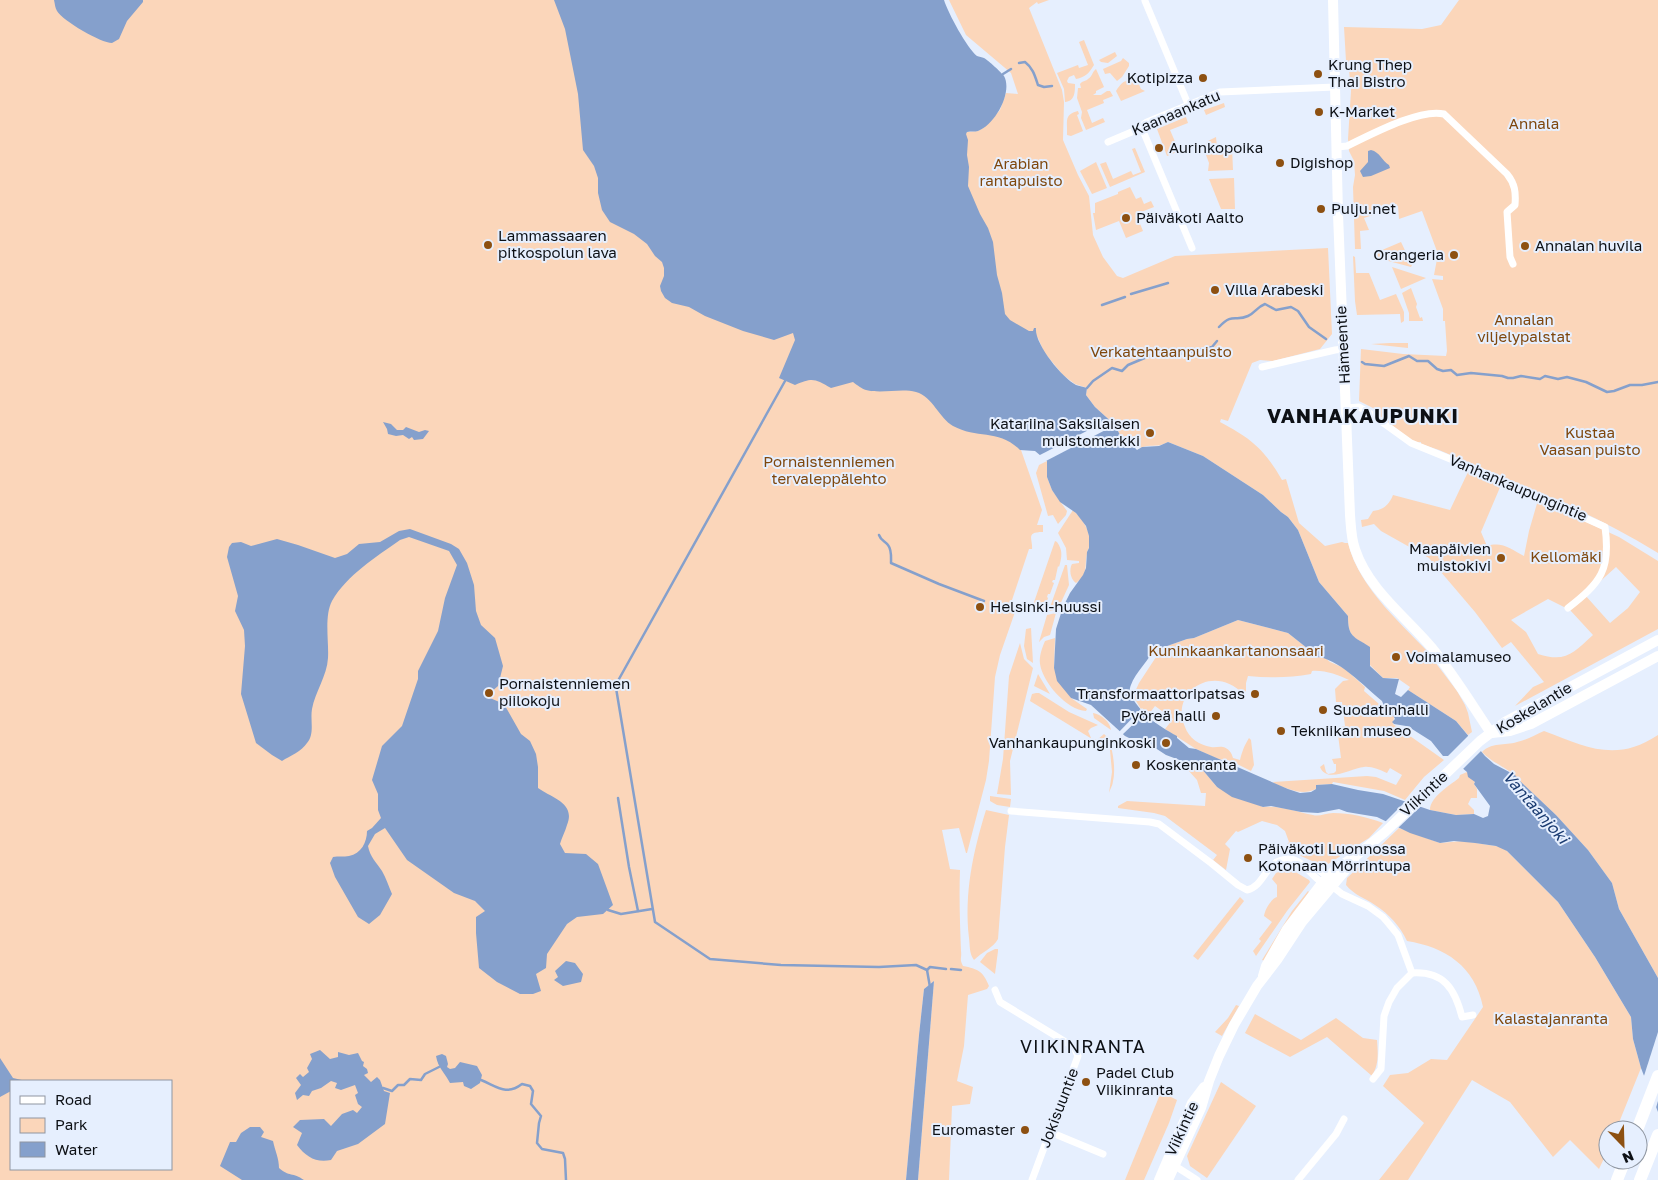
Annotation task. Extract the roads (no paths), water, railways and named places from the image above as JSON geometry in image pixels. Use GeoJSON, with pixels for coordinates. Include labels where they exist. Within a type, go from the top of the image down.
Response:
{"type":"FeatureCollection","features":[{"type":"Feature","properties":{"kind":"highway"},"geometry":{"type":"LineString","coordinates":[[1642,1120],[1658,1076]]}},
{"type":"Feature","properties":{"kind":"highway"},"geometry":{"type":"LineString","coordinates":[[1640,1180],[1658,1136]]}},
{"type":"Feature","properties":{"kind":"main road","name":"Hämeentie"},"geometry":{"type":"LineString","coordinates":[[1333,0],[1338,214],[1351,533],[1358,557],[1373,583],[1432,649],[1454,677],[1491,733]]}},
{"type":"Feature","properties":{"kind":"main road","name":"Koskelantie"},"geometry":{"type":"LineString","coordinates":[[1491,733],[1505,722],[1658,640]]}},
{"type":"Feature","properties":{"kind":"main road","name":"Koskelantie"},"geometry":{"type":"LineString","coordinates":[[1491,733],[1510,731],[1531,724],[1658,656]]}},
{"type":"Feature","properties":{"kind":"main road","name":"Viikintie"},"geometry":{"type":"LineString","coordinates":[[1168,1180],[1171,1164],[1192,1103],[1208,1080],[1234,1025],[1263,976],[1277,960],[1336,869],[1385,832],[1477,744],[1491,733]]}},
{"type":"Feature","properties":{"kind":"main road","name":"Viikintie"},"geometry":{"type":"LineString","coordinates":[[1159,1180],[1171,1164]]}},
{"type":"Feature","properties":{"kind":"street"},"geometry":{"type":"LineString","coordinates":[[1145,1],[1188,104]]}},
{"type":"Feature","properties":{"kind":"street","name":"Kaanaankatu"},"geometry":{"type":"LineString","coordinates":[[1108,142],[1134,131],[1147,122],[1220,92],[1335,87]]}},
{"type":"Feature","properties":{"kind":"street"},"geometry":{"type":"LineString","coordinates":[[1337,147],[1346,146],[1415,116],[1437,112],[1444,114],[1513,181],[1516,196],[1515,205],[1507,212],[1512,264]]}},
{"type":"Feature","properties":{"kind":"street"},"geometry":{"type":"LineString","coordinates":[[1141,126],[1192,248]]}},
{"type":"Feature","properties":{"kind":"street"},"geometry":{"type":"LineString","coordinates":[[1262,367],[1343,349]]}},
{"type":"Feature","properties":{"kind":"street","name":"Vanhankaupungintie"},"geometry":{"type":"LineString","coordinates":[[1346,408],[1358,407],[1411,443],[1492,476],[1605,527],[1607,540],[1606,566],[1599,579],[1590,589],[1568,608]]}},
{"type":"Feature","properties":{"kind":"street"},"geometry":{"type":"LineString","coordinates":[[1011,811],[1159,824],[1247,890],[1256,886],[1273,864],[1283,859],[1294,860],[1308,868],[1314,867],[1327,882],[1348,898],[1375,911],[1389,924],[1398,935],[1412,972]]}},
{"type":"Feature","properties":{"kind":"street"},"geometry":{"type":"LineString","coordinates":[[1412,972],[1428,973],[1446,983],[1456,997],[1462,1017],[1473,1015]]}},
{"type":"Feature","properties":{"kind":"street"},"geometry":{"type":"LineString","coordinates":[[1373,1079],[1381,1069],[1384,1016],[1389,1002],[1397,988],[1412,972]]}},
{"type":"Feature","properties":{"kind":"street","name":"Jokisuuntie"},"geometry":{"type":"LineString","coordinates":[[995,990],[998,1000],[1002,1004],[1069,1044],[1078,1052],[1078,1059],[1032,1180]]}},
{"type":"Feature","properties":{"kind":"street"},"geometry":{"type":"LineString","coordinates":[[1298,1180],[1336,1134],[1344,1119]]}},
{"type":"Feature","properties":{"kind":"street"},"geometry":{"type":"LineString","coordinates":[[1050,1132],[1103,1154]]}},
{"type":"Feature","properties":{"kind":"street"},"geometry":{"type":"LineString","coordinates":[[1171,1164],[1198,1180]]}},
{"type":"Feature","properties":{"kind":"water"},"geometry":{"type":"Polygon","coordinates":[[[54,0],[143,0],[143,2],[127,21],[119,39],[112,43],[91,36],[74,26],[57,11],[54,0]]]}},
{"type":"Feature","properties":{"kind":"water","name":"Vantaanjoki"},"geometry":{"type":"Polygon","coordinates":[[[554,0],[944,0],[968,46],[977,56],[986,59],[998,70],[1004,76],[1006,83],[1004,99],[996,115],[984,128],[978,131],[967,132],[966,134],[968,140],[968,186],[993,242],[1005,314],[1010,320],[1029,331],[1033,331],[1036,328],[1039,342],[1057,368],[1076,385],[1087,388],[1086,395],[1095,407],[1115,425],[1122,439],[1117,444],[1119,446],[1134,447],[1137,450],[1142,447],[1159,446],[1168,442],[1203,456],[1263,495],[1288,517],[1298,530],[1319,582],[1348,616],[1350,632],[1370,647],[1370,666],[1383,678],[1399,679],[1395,694],[1401,697],[1408,690],[1456,721],[1485,756],[1494,764],[1515,775],[1588,850],[1612,883],[1619,909],[1658,978],[1658,1112],[1641,1068],[1633,1039],[1631,1017],[1595,957],[1558,902],[1507,851],[1496,846],[1475,843],[1454,841],[1440,843],[1410,833],[1377,817],[1339,809],[1318,813],[1301,812],[1271,806],[1263,807],[1232,797],[1217,787],[1201,768],[1166,755],[1140,738],[1125,736],[1091,705],[1071,698],[1057,681],[1054,668],[1056,629],[1063,607],[1086,568],[1089,536],[1086,526],[1076,513],[1060,502],[1052,490],[1047,477],[1047,461],[1035,451],[1020,450],[1004,439],[962,430],[953,426],[927,398],[916,392],[872,391],[863,389],[853,382],[831,388],[814,380],[795,385],[779,378],[795,340],[793,333],[774,340],[743,331],[705,316],[689,307],[672,303],[665,298],[660,286],[664,276],[662,262],[655,256],[647,244],[634,234],[610,222],[602,210],[598,193],[598,178],[594,166],[583,150],[578,94],[565,29],[554,0]],[[1238,620],[1194,638],[1153,651],[1136,676],[1129,692],[1144,713],[1177,736],[1189,748],[1196,749],[1288,789],[1300,793],[1311,792],[1316,789],[1316,785],[1332,784],[1383,794],[1430,810],[1456,815],[1474,814],[1483,818],[1488,816],[1490,806],[1474,784],[1475,782],[1468,777],[1467,772],[1448,756],[1443,756],[1431,741],[1406,726],[1394,724],[1392,722],[1395,719],[1394,717],[1382,701],[1359,680],[1331,661],[1314,657],[1312,652],[1288,633],[1238,620]]]}},
{"type":"Feature","properties":{"kind":"water"},"geometry":{"type":"Polygon","coordinates":[[[1371,150],[1379,155],[1390,168],[1371,176],[1363,177],[1360,171],[1368,162],[1368,151],[1371,150]]]}},
{"type":"Feature","properties":{"kind":"water"},"geometry":{"type":"Polygon","coordinates":[[[383,422],[391,424],[397,430],[403,430],[406,427],[419,432],[429,431],[423,439],[414,440],[412,437],[409,439],[403,435],[388,434],[383,422]]]}},
{"type":"Feature","properties":{"kind":"water"},"geometry":{"type":"Polygon","coordinates":[[[410,529],[451,544],[459,549],[467,563],[474,585],[476,611],[481,625],[495,638],[503,666],[498,686],[490,693],[490,698],[504,704],[521,734],[530,741],[536,754],[538,788],[561,802],[568,811],[569,818],[560,844],[565,853],[586,854],[598,864],[613,905],[603,914],[577,917],[567,924],[547,954],[546,968],[536,974],[541,991],[533,994],[520,994],[497,982],[479,968],[476,917],[485,911],[475,901],[454,893],[407,860],[385,828],[375,834],[368,846],[392,894],[380,915],[369,924],[358,917],[335,877],[330,863],[333,857],[349,856],[357,853],[366,839],[367,831],[381,818],[378,810],[378,794],[372,780],[382,746],[402,726],[418,679],[418,671],[438,631],[445,598],[457,565],[449,551],[409,537],[400,540],[363,567],[338,592],[332,601],[328,614],[327,665],[312,709],[312,731],[305,746],[299,751],[282,761],[256,743],[241,694],[245,646],[244,630],[235,611],[238,596],[227,557],[232,543],[241,542],[251,546],[277,539],[335,558],[347,554],[359,544],[380,542],[399,531],[410,529]]]}},
{"type":"Feature","properties":{"kind":"water"},"geometry":{"type":"Polygon","coordinates":[[[566,961],[575,963],[583,974],[581,982],[563,986],[554,980],[558,977],[555,971],[566,961]]]}},
{"type":"Feature","properties":{"kind":"water"},"geometry":{"type":"Polygon","coordinates":[[[934,981],[918,1180],[906,1180],[924,989],[934,981]]]}},
{"type":"Feature","properties":{"kind":"water"},"geometry":{"type":"Polygon","coordinates":[[[320,1050],[330,1059],[338,1057],[338,1052],[349,1055],[358,1053],[364,1062],[363,1066],[367,1069],[368,1073],[364,1075],[371,1082],[377,1077],[384,1091],[390,1093],[385,1124],[358,1144],[337,1151],[331,1160],[326,1161],[316,1160],[300,1149],[297,1145],[302,1133],[293,1127],[300,1120],[324,1119],[331,1126],[342,1114],[353,1110],[357,1113],[362,1107],[358,1104],[355,1095],[358,1093],[355,1085],[341,1090],[335,1088],[337,1083],[331,1081],[321,1088],[312,1091],[309,1096],[303,1095],[297,1100],[295,1093],[301,1085],[296,1078],[300,1074],[303,1077],[309,1072],[307,1068],[312,1059],[310,1054],[320,1050]]]}},
{"type":"Feature","properties":{"kind":"water"},"geometry":{"type":"Polygon","coordinates":[[[442,1054],[446,1056],[447,1067],[450,1069],[455,1068],[460,1062],[477,1066],[482,1075],[480,1083],[471,1089],[464,1086],[463,1082],[450,1083],[437,1060],[436,1056],[442,1054]]]}},
{"type":"Feature","properties":{"kind":"water"},"geometry":{"type":"Polygon","coordinates":[[[0,1058],[13,1078],[22,1080],[10,1080],[10,1092],[0,1097],[0,1058]]]}},
{"type":"Feature","properties":{"kind":"water"},"geometry":{"type":"Polygon","coordinates":[[[250,1127],[260,1127],[264,1132],[261,1137],[273,1141],[279,1168],[304,1180],[242,1180],[220,1166],[230,1142],[236,1142],[241,1133],[250,1127]]]}},
{"type":"Feature","properties":{"kind":"waterway"},"geometry":{"type":"LineString","coordinates":[[1019,63],[1025,62],[1030,67],[1038,85],[1044,87],[1052,86]]}},
{"type":"Feature","properties":{"kind":"waterway"},"geometry":{"type":"LineString","coordinates":[[1003,74],[1011,69]]}},
{"type":"Feature","properties":{"kind":"waterway"},"geometry":{"type":"LineString","coordinates":[[1131,294],[1168,283]]}},
{"type":"Feature","properties":{"kind":"waterway"},"geometry":{"type":"LineString","coordinates":[[1102,305],[1125,297]]}},
{"type":"Feature","properties":{"kind":"waterway"},"geometry":{"type":"LineString","coordinates":[[1219,327],[1228,320],[1244,318],[1265,304],[1276,310],[1291,307],[1298,311],[1309,327],[1326,339]]}},
{"type":"Feature","properties":{"kind":"waterway"},"geometry":{"type":"LineString","coordinates":[[1087,388],[1093,381],[1112,368],[1122,371],[1128,365],[1154,354],[1169,350],[1180,354],[1212,347],[1217,341]]}},
{"type":"Feature","properties":{"kind":"waterway"},"geometry":{"type":"LineString","coordinates":[[1362,362],[1384,366],[1409,356],[1417,361],[1428,361],[1437,369],[1443,371],[1451,370],[1457,375],[1471,373],[1508,378],[1521,376],[1540,379],[1545,376],[1558,379],[1567,377],[1586,382],[1607,392],[1630,385],[1658,382]]}},
{"type":"Feature","properties":{"kind":"waterway"},"geometry":{"type":"LineString","coordinates":[[785,381],[619,679],[616,688],[655,922],[710,959],[781,965],[879,967],[916,965],[927,970],[930,987]]}},
{"type":"Feature","properties":{"kind":"waterway"},"geometry":{"type":"LineString","coordinates":[[879,535],[889,547],[891,563],[984,601]]}},
{"type":"Feature","properties":{"kind":"waterway"},"geometry":{"type":"LineString","coordinates":[[618,798],[638,911]]}},
{"type":"Feature","properties":{"kind":"waterway"},"geometry":{"type":"LineString","coordinates":[[608,910],[621,914],[652,909]]}},
{"type":"Feature","properties":{"kind":"waterway"},"geometry":{"type":"LineString","coordinates":[[927,970],[930,967],[946,969]]}},
{"type":"Feature","properties":{"kind":"waterway"},"geometry":{"type":"LineString","coordinates":[[951,969],[961,970]]}},
{"type":"Feature","properties":{"kind":"waterway"},"geometry":{"type":"LineString","coordinates":[[383,1088],[392,1091],[398,1085],[404,1085],[410,1079],[421,1080],[425,1074],[439,1067]]}},
{"type":"Feature","properties":{"kind":"waterway"},"geometry":{"type":"LineString","coordinates":[[481,1080],[506,1090],[516,1088],[522,1084],[530,1086],[533,1091],[531,1104],[541,1116],[537,1143],[542,1149],[563,1153],[566,1180]]}},
{"type":"Feature","properties":{"kind":"place","name":"Krung Thep Thai Bistro"},"geometry":{"type":"Point","coordinates":[1318,74]}},
{"type":"Feature","properties":{"kind":"place","name":"Kotipizza"},"geometry":{"type":"Point","coordinates":[1203,78]}},
{"type":"Feature","properties":{"kind":"place","name":"K-Market"},"geometry":{"type":"Point","coordinates":[1319,112]}},
{"type":"Feature","properties":{"kind":"place","name":"Aurinkopoika"},"geometry":{"type":"Point","coordinates":[1159,148]}},
{"type":"Feature","properties":{"kind":"place","name":"Digishop"},"geometry":{"type":"Point","coordinates":[1280,163]}},
{"type":"Feature","properties":{"kind":"place","name":"Pulju.net"},"geometry":{"type":"Point","coordinates":[1321,209]}},
{"type":"Feature","properties":{"kind":"place","name":"Päiväkoti Aalto"},"geometry":{"type":"Point","coordinates":[1126,218]}},
{"type":"Feature","properties":{"kind":"place","name":"Lammassaaren pitkospolun lava"},"geometry":{"type":"Point","coordinates":[488,245]}},
{"type":"Feature","properties":{"kind":"place","name":"Annalan huvila"},"geometry":{"type":"Point","coordinates":[1525,246]}},
{"type":"Feature","properties":{"kind":"place","name":"Orangeria"},"geometry":{"type":"Point","coordinates":[1454,255]}},
{"type":"Feature","properties":{"kind":"place","name":"Villa Arabeski"},"geometry":{"type":"Point","coordinates":[1215,290]}},
{"type":"Feature","properties":{"kind":"place","name":"Katariina Saksilaisen muistomerkki"},"geometry":{"type":"Point","coordinates":[1150,433]}},
{"type":"Feature","properties":{"kind":"place","name":"Maapäivien muistokivi"},"geometry":{"type":"Point","coordinates":[1501,558]}},
{"type":"Feature","properties":{"kind":"place","name":"Helsinki-huussi"},"geometry":{"type":"Point","coordinates":[980,607]}},
{"type":"Feature","properties":{"kind":"place","name":"Voimalamuseo"},"geometry":{"type":"Point","coordinates":[1396,657]}},
{"type":"Feature","properties":{"kind":"place","name":"Pornaistenniemen piilokoju"},"geometry":{"type":"Point","coordinates":[489,693]}},
{"type":"Feature","properties":{"kind":"place","name":"Transformaattoripatsas"},"geometry":{"type":"Point","coordinates":[1255,694]}},
{"type":"Feature","properties":{"kind":"place","name":"Suodatinhalli"},"geometry":{"type":"Point","coordinates":[1323,710]}},
{"type":"Feature","properties":{"kind":"place","name":"Pyöreä halli"},"geometry":{"type":"Point","coordinates":[1216,716]}},
{"type":"Feature","properties":{"kind":"place","name":"Tekniikan museo"},"geometry":{"type":"Point","coordinates":[1281,731]}},
{"type":"Feature","properties":{"kind":"place","name":"Vanhankaupunginkoski"},"geometry":{"type":"Point","coordinates":[1166,743]}},
{"type":"Feature","properties":{"kind":"place","name":"Koskenranta"},"geometry":{"type":"Point","coordinates":[1136,765]}},
{"type":"Feature","properties":{"kind":"place","name":"Päiväkoti Luonnossa Kotonaan Mörrintupa"},"geometry":{"type":"Point","coordinates":[1248,858]}},
{"type":"Feature","properties":{"kind":"place","name":"Padel Club Viikinranta"},"geometry":{"type":"Point","coordinates":[1086,1082]}},
{"type":"Feature","properties":{"kind":"place","name":"Euromaster"},"geometry":{"type":"Point","coordinates":[1025,1130]}},
{"type":"Feature","properties":{"kind":"district","name":"VANHAKAUPUNKI"},"geometry":{"type":"Point","coordinates":[1363,416]}},
{"type":"Feature","properties":{"kind":"district","name":"VIIKINRANTA"},"geometry":{"type":"Point","coordinates":[1083,1047]}},
{"type":"Feature","properties":{"kind":"park label","name":"Annala"},"geometry":{"type":"Point","coordinates":[1534,124]}},
{"type":"Feature","properties":{"kind":"park label","name":"Arabian rantapuisto"},"geometry":{"type":"Point","coordinates":[1021,172]}},
{"type":"Feature","properties":{"kind":"park label","name":"Annalan viljelypalstat"},"geometry":{"type":"Point","coordinates":[1524,328]}},
{"type":"Feature","properties":{"kind":"park label","name":"Verkatehtaanpuisto"},"geometry":{"type":"Point","coordinates":[1161,352]}},
{"type":"Feature","properties":{"kind":"park label","name":"Kustaa Vaasan puisto"},"geometry":{"type":"Point","coordinates":[1590,442]}},
{"type":"Feature","properties":{"kind":"park label","name":"Pornaistenniemen tervaleppälehto"},"geometry":{"type":"Point","coordinates":[829,470]}},
{"type":"Feature","properties":{"kind":"park label","name":"Kellomäki"},"geometry":{"type":"Point","coordinates":[1566,557]}},
{"type":"Feature","properties":{"kind":"park label","name":"Kuninkaankartanonsaari"},"geometry":{"type":"Point","coordinates":[1236,651]}},
{"type":"Feature","properties":{"kind":"park label","name":"Kalastajanranta"},"geometry":{"type":"Point","coordinates":[1551,1019]}}]}
